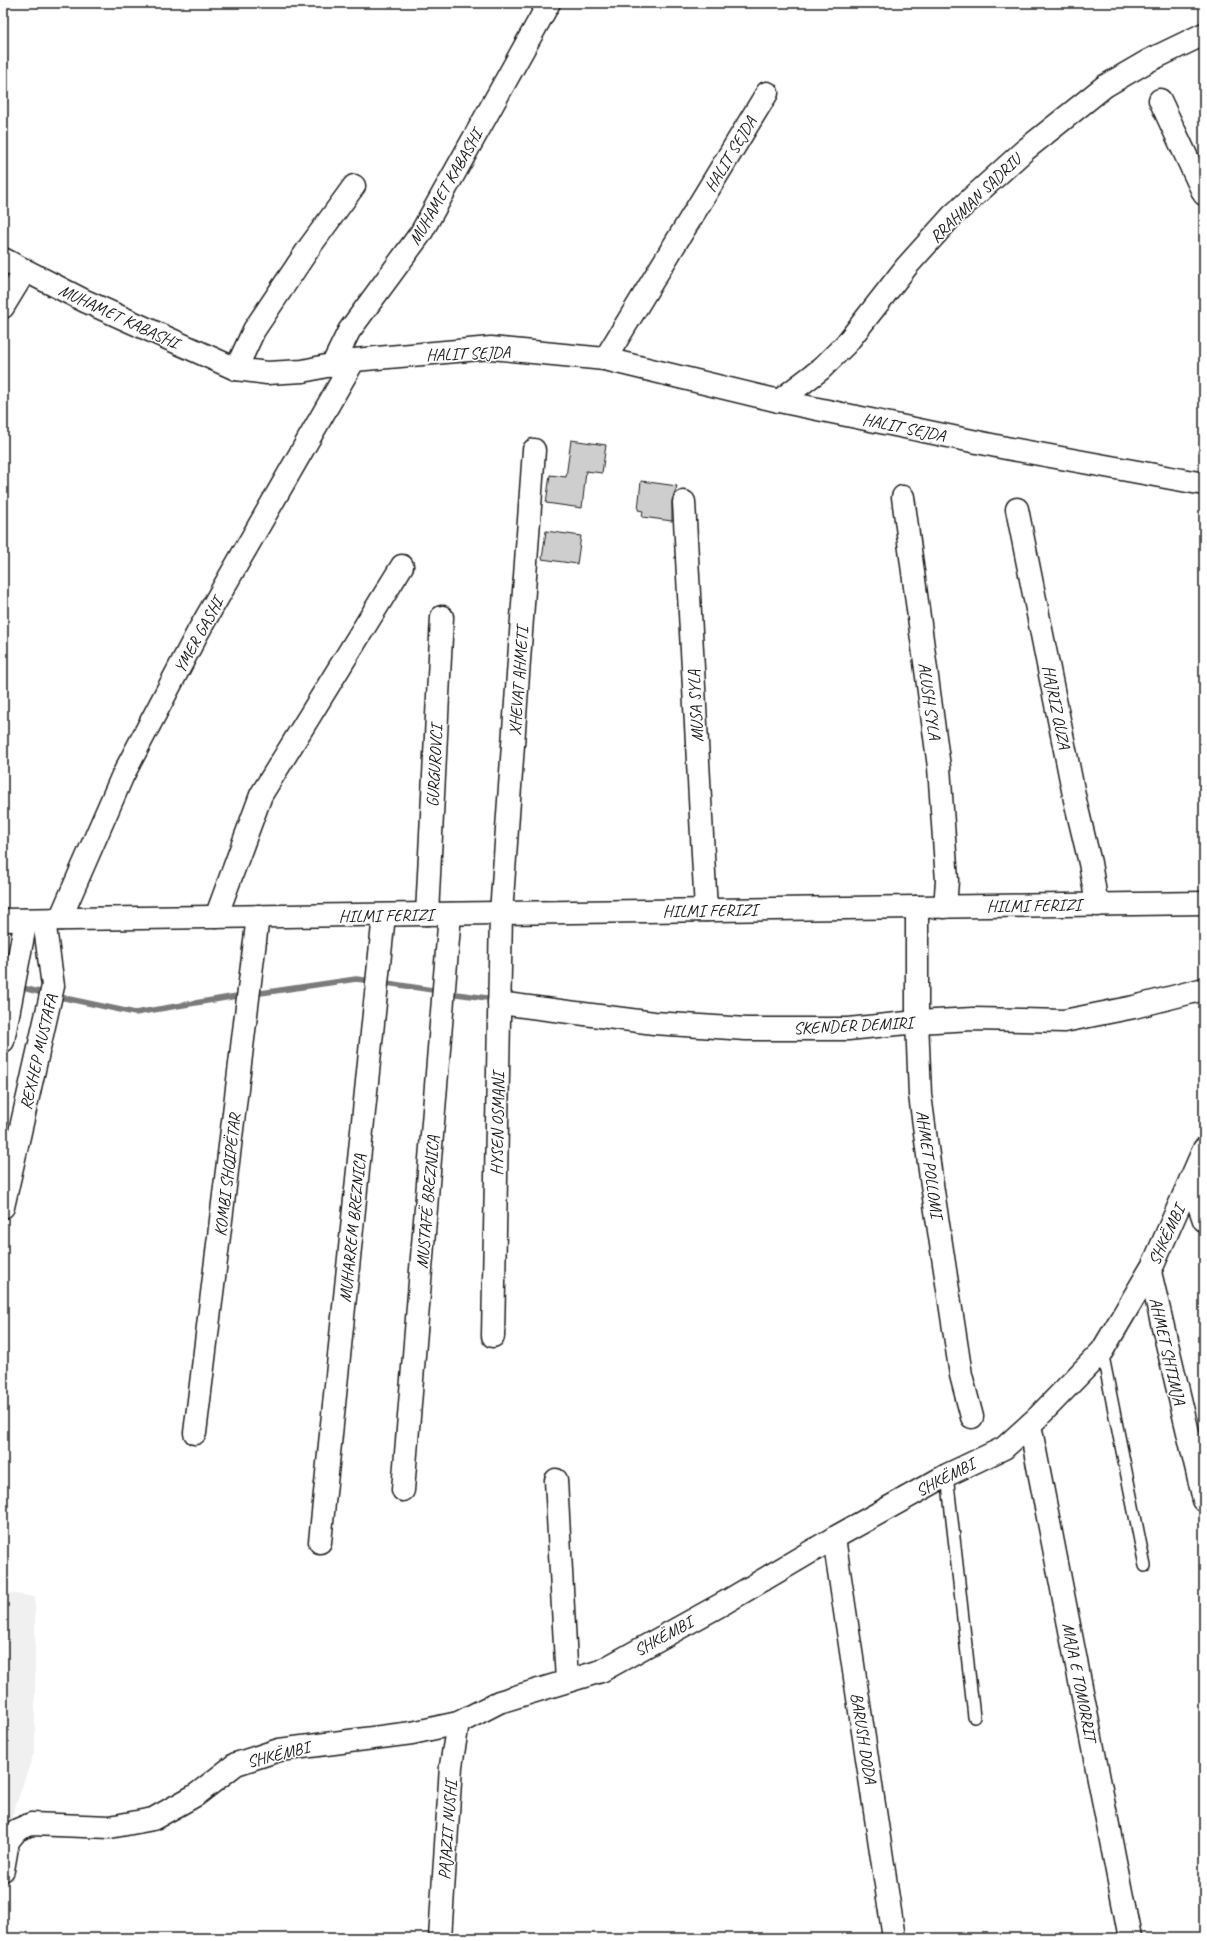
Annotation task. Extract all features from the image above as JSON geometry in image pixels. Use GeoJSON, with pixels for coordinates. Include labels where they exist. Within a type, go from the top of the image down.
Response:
{"type":"FeatureCollection","features":[{"type":"Feature","properties":{"kind":"street","name":"MUHAMET KABASHI"},"geometry":{"type":"LineString","coordinates":[[332,366],[349,331],[421,233],[549,3]]}},
{"type":"Feature","properties":{"kind":"street","name":"RRAHMAN SADRIU"},"geometry":{"type":"LineString","coordinates":[[779,401],[821,369],[846,344],[907,266],[952,216],[1019,155],[1105,86],[1148,61],[1204,34]]}},
{"type":"Feature","properties":{"kind":"street","name":"HALIT SEJDA"},"geometry":{"type":"LineString","coordinates":[[605,359],[767,93]]}},
{"type":"Feature","properties":{"kind":"street"},"geometry":{"type":"LineString","coordinates":[[1160,100],[1204,194]]}},
{"type":"Feature","properties":{"kind":"street"},"geometry":{"type":"LineString","coordinates":[[236,369],[254,330],[354,186]]}},
{"type":"Feature","properties":{"kind":"street","name":"MUHAMET KABASHI"},"geometry":{"type":"LineString","coordinates":[[3,259],[85,301],[236,369],[267,373],[303,372],[354,360]]}},
{"type":"Feature","properties":{"kind":"street"},"geometry":{"type":"LineString","coordinates":[[3,308],[25,271]]}},
{"type":"Feature","properties":{"kind":"street","name":"HALIT SEJDA"},"geometry":{"type":"LineString","coordinates":[[354,360],[491,348],[605,359],[779,401],[1006,448],[1204,484]]}},
{"type":"Feature","properties":{"kind":"street","name":"YMER GASHI"},"geometry":{"type":"LineString","coordinates":[[3,1041],[15,974],[122,777],[198,632],[354,360]]}},
{"type":"Feature","properties":{"kind":"street","name":"XHEVAT AHMETI"},"geometry":{"type":"LineString","coordinates":[[501,913],[534,450]]}},
{"type":"Feature","properties":{"kind":"street","name":"ALUSH SYLA"},"geometry":{"type":"LineString","coordinates":[[903,497],[939,768],[947,881],[944,907]]}},
{"type":"Feature","properties":{"kind":"street","name":"MUSA SYLA"},"geometry":{"type":"LineString","coordinates":[[684,502],[706,910]]}},
{"type":"Feature","properties":{"kind":"street","name":"HAJRIZ QUZA"},"geometry":{"type":"LineString","coordinates":[[1017,509],[1075,800],[1090,863],[1097,905]]}},
{"type":"Feature","properties":{"kind":"street"},"geometry":{"type":"LineString","coordinates":[[216,917],[261,795],[402,566]]}},
{"type":"Feature","properties":{"kind":"street","name":"GURGUROVCI"},"geometry":{"type":"LineString","coordinates":[[427,914],[442,617]]}},
{"type":"Feature","properties":{"kind":"street","name":"HILMI FERIZI"},"geometry":{"type":"LineString","coordinates":[[3,920],[1204,903]]}},
{"type":"Feature","properties":{"kind":"street","name":"AHMET POLLOMI"},"geometry":{"type":"LineString","coordinates":[[917,907],[917,1016],[920,1095],[961,1375],[972,1417]]}},
{"type":"Feature","properties":{"kind":"street","name":"HYSEN OSMANI"},"geometry":{"type":"LineString","coordinates":[[493,1336],[501,913]]}},
{"type":"Feature","properties":{"kind":"street","name":"MUSTAFË BREZNICA"},"geometry":{"type":"LineString","coordinates":[[403,1490],[450,914]]}},
{"type":"Feature","properties":{"kind":"street","name":"MUHARREM BREZNICA"},"geometry":{"type":"LineString","coordinates":[[320,1542],[384,915]]}},
{"type":"Feature","properties":{"kind":"street","name":"KOMBI SHQIPËTAR"},"geometry":{"type":"LineString","coordinates":[[195,1433],[258,916]]}},
{"type":"Feature","properties":{"kind":"street","name":"REXHEP MUSTAFA"},"geometry":{"type":"LineString","coordinates":[[3,1207],[53,986],[43,920]]}},
{"type":"Feature","properties":{"kind":"street","name":"SKENDER DEMIRI"},"geometry":{"type":"LineString","coordinates":[[499,997],[654,1023],[746,1029],[848,1029],[917,1016],[973,1019],[1064,1020],[1134,1007],[1204,989]]}},
{"type":"Feature","properties":{"kind":"street","name":"SHKËMBI"},"geometry":{"type":"LineString","coordinates":[[3,1870],[8,1841],[17,1830],[31,1824],[110,1827],[153,1819],[196,1795],[236,1764],[279,1750],[412,1733],[458,1723],[499,1702],[607,1667],[724,1603],[834,1538],[947,1475],[1004,1448],[1030,1425],[1102,1351],[1150,1272],[1204,1149]]}},
{"type":"Feature","properties":{"kind":"street"},"geometry":{"type":"LineString","coordinates":[[1190,1182],[1204,1220]]}},
{"type":"Feature","properties":{"kind":"street","name":"AHMET SHTIMJA"},"geometry":{"type":"LineString","coordinates":[[1150,1272],[1204,1500]]}},
{"type":"Feature","properties":{"kind":"street","name":"MAJA E TOMORRIT"},"geometry":{"type":"LineString","coordinates":[[1030,1425],[1130,1938]]}},
{"type":"Feature","properties":{"kind":"street"},"geometry":{"type":"LineString","coordinates":[[556,1480],[567,1681]]}},
{"type":"Feature","properties":{"kind":"street","name":"BARUSH DODA"},"geometry":{"type":"LineString","coordinates":[[834,1538],[894,1938]]}},
{"type":"Feature","properties":{"kind":"street","name":"PAJAZIT NUSHI"},"geometry":{"type":"LineString","coordinates":[[440,1938],[451,1766],[458,1723]]}},
{"type":"Feature","properties":{"kind":"lane"},"geometry":{"type":"LineString","coordinates":[[1102,1351],[1145,1566]]}},
{"type":"Feature","properties":{"kind":"lane"},"geometry":{"type":"LineString","coordinates":[[947,1475],[974,1717]]}},
{"type":"Feature","properties":{"kind":"shaded area"},"geometry":{"type":"Polygon","coordinates":[[[3,1592],[35,1597],[35,1749],[3,1843],[3,1592]]]}},
{"type":"Feature","properties":{"kind":"building"},"geometry":{"type":"Polygon","coordinates":[[[571,440],[606,445],[602,473],[586,471],[582,508],[546,503],[550,475],[566,477],[571,440]]]}},
{"type":"Feature","properties":{"kind":"building"},"geometry":{"type":"Polygon","coordinates":[[[641,481],[677,486],[672,502],[672,521],[642,517],[643,511],[638,510],[641,481]]]}},
{"type":"Feature","properties":{"kind":"building"},"geometry":{"type":"Polygon","coordinates":[[[546,531],[581,536],[577,564],[542,559],[546,531]]]}},
{"type":"Feature","properties":{"kind":"waterway"},"geometry":{"type":"LineString","coordinates":[[254,994],[356,979],[372,981]]}},
{"type":"Feature","properties":{"kind":"waterway"},"geometry":{"type":"LineString","coordinates":[[380,982],[439,991]]}},
{"type":"Feature","properties":{"kind":"waterway"},"geometry":{"type":"LineString","coordinates":[[19,987],[47,994]]}},
{"type":"Feature","properties":{"kind":"waterway"},"geometry":{"type":"LineString","coordinates":[[448,993],[495,999]]}},
{"type":"Feature","properties":{"kind":"waterway"},"geometry":{"type":"LineString","coordinates":[[55,996],[135,1013],[243,995]]}}]}
